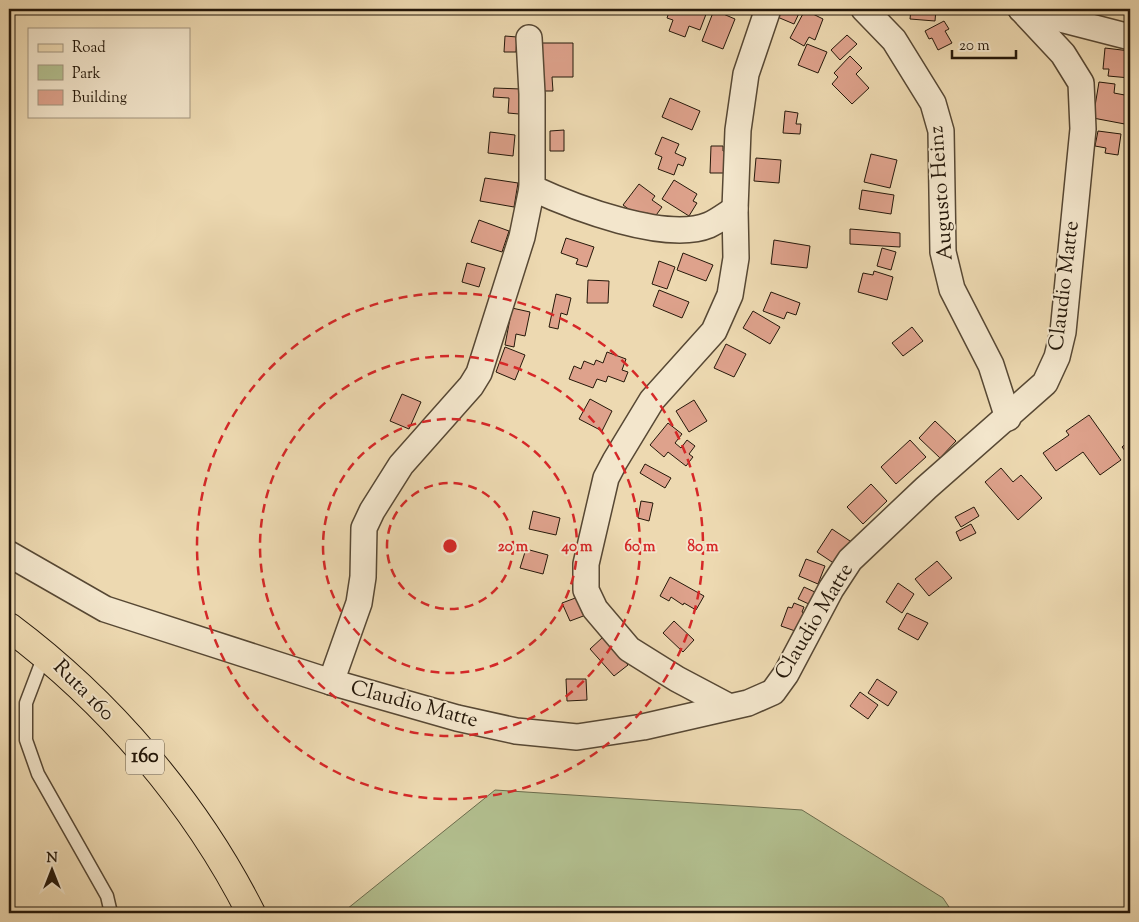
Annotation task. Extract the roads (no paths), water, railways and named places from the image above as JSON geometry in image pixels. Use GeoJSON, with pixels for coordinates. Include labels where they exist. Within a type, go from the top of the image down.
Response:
{"type":"FeatureCollection","features":[{"type":"Feature","properties":{"kind":"main road","name":"Ruta 160"},"geometry":{"type":"LineString","coordinates":[[9,627],[45,653],[85,691],[157,771],[206,837],[251,913]]}},
{"type":"Feature","properties":{"kind":"street"},"geometry":{"type":"LineString","coordinates":[[728,706],[677,679],[629,650],[595,609],[586,590],[586,564],[606,478],[610,470],[652,400],[714,331],[730,296],[736,258],[735,209],[738,130],[746,74],[768,9]]}},
{"type":"Feature","properties":{"kind":"street","name":"Augusto Heinz"},"geometry":{"type":"LineString","coordinates":[[864,9],[894,40],[933,103],[941,131],[943,252],[952,289],[991,365],[1008,418]]}},
{"type":"Feature","properties":{"kind":"street","name":"Claudio Matte"},"geometry":{"type":"LineString","coordinates":[[9,554],[105,609],[331,682],[457,718],[516,731],[567,736],[643,727],[728,706],[748,703],[773,692],[786,674],[831,589],[850,560],[926,488],[1008,418],[1045,383],[1057,357],[1063,332],[1083,129],[1081,83],[1063,54],[1021,9]]}},
{"type":"Feature","properties":{"kind":"street","name":"Claudio Matte"},"geometry":{"type":"LineString","coordinates":[[1021,9],[1130,37]]}},
{"type":"Feature","properties":{"kind":"street"},"geometry":{"type":"LineString","coordinates":[[331,682],[359,603],[363,577],[364,528],[372,511],[401,466],[479,373],[522,237],[532,188],[532,94],[529,38]]}},
{"type":"Feature","properties":{"kind":"street"},"geometry":{"type":"LineString","coordinates":[[532,188],[566,204],[597,214],[646,226],[673,229],[696,228],[709,225],[735,209]]}},
{"type":"Feature","properties":{"kind":"lane"},"geometry":{"type":"LineString","coordinates":[[45,653],[26,703],[26,740],[38,774],[107,896],[111,913]]}}]}
